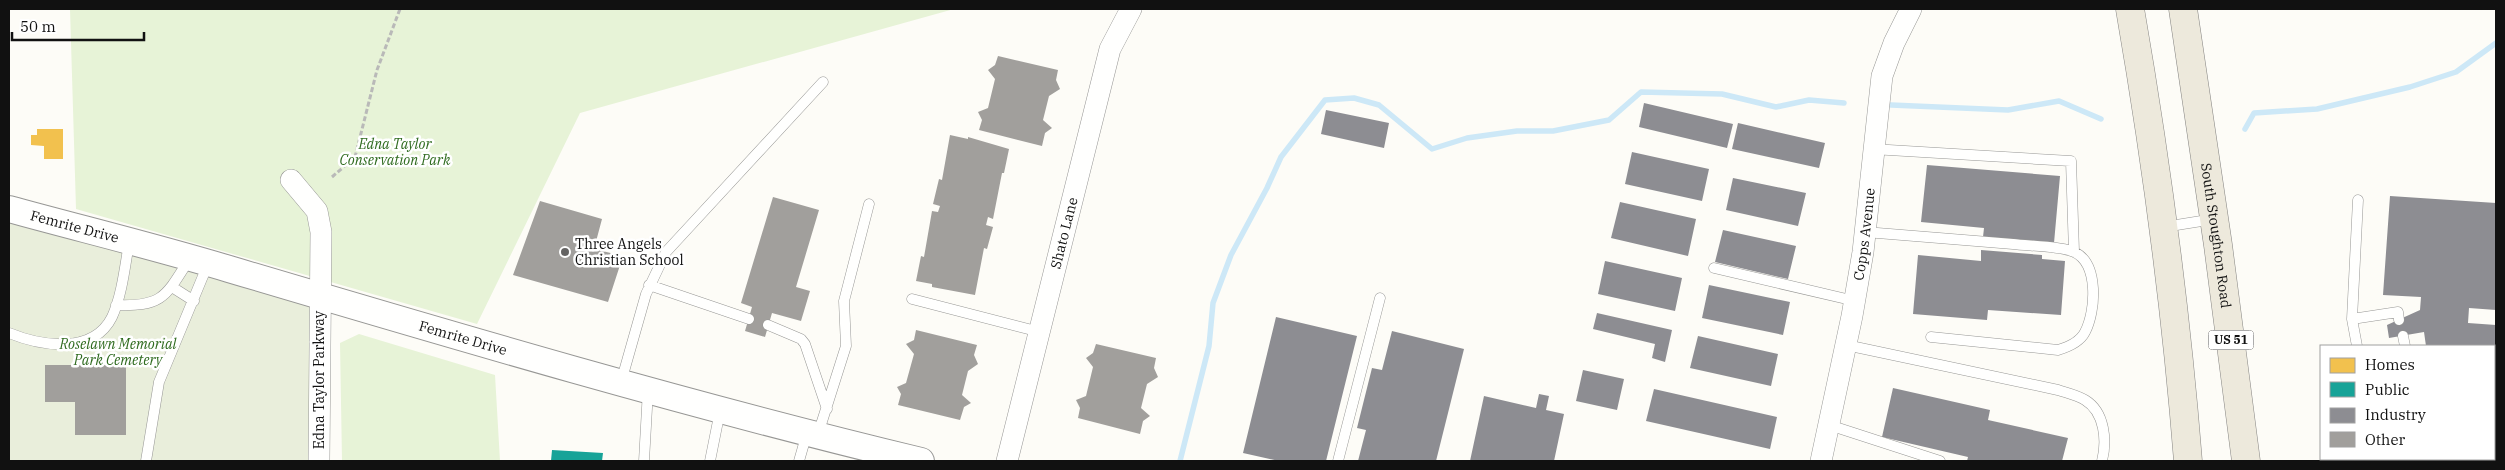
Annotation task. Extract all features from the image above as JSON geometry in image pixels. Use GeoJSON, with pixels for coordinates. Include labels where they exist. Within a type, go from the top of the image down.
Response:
{"type":"FeatureCollection","features":[{"type":"Feature","properties":{"kind":"main road"},"geometry":{"type":"LineString","coordinates":[[2130,9],[2163,227],[2181,369],[2188,461]]}},
{"type":"Feature","properties":{"kind":"main road","name":"South Stoughton Road"},"geometry":{"type":"LineString","coordinates":[[2183,9],[2215,219],[2246,461]]}},
{"type":"Feature","properties":{"kind":"street","name":"Shato Lane"},"geometry":{"type":"LineString","coordinates":[[1007,461],[1110,49],[1131,9]]}},
{"type":"Feature","properties":{"kind":"street","name":"Copps Avenue"},"geometry":{"type":"LineString","coordinates":[[1821,461],[1855,301],[1865,232],[1872,149],[1882,76],[1894,43],[1911,9]]}},
{"type":"Feature","properties":{"kind":"street","name":"Edna Taylor Parkway"},"geometry":{"type":"LineString","coordinates":[[292,180],[318,211],[321,232],[318,461]]}},
{"type":"Feature","properties":{"kind":"street","name":"Femrite Drive"},"geometry":{"type":"LineString","coordinates":[[9,209],[199,261],[320,298],[621,382],[812,434],[921,461]]}},
{"type":"Feature","properties":{"kind":"lane"},"geometry":{"type":"LineString","coordinates":[[621,382],[649,285],[666,252],[823,82]]}},
{"type":"Feature","properties":{"kind":"lane"},"geometry":{"type":"LineString","coordinates":[[1872,149],[2071,161],[2074,252]]}},
{"type":"Feature","properties":{"kind":"lane"},"geometry":{"type":"LineString","coordinates":[[2357,345],[2352,319],[2358,200]]}},
{"type":"Feature","properties":{"kind":"lane"},"geometry":{"type":"LineString","coordinates":[[799,461],[827,409],[846,346],[844,301],[868,204]]}},
{"type":"Feature","properties":{"kind":"lane"},"geometry":{"type":"LineString","coordinates":[[2163,227],[2215,219]]}},
{"type":"Feature","properties":{"kind":"lane"},"geometry":{"type":"LineString","coordinates":[[1865,232],[2035,246],[2074,252],[2087,262],[2094,283],[2092,308],[2085,333],[2071,346],[2058,350],[1931,337]]}},
{"type":"Feature","properties":{"kind":"lane"},"geometry":{"type":"LineString","coordinates":[[9,333],[57,344],[80,343],[100,333],[112,316],[116,305],[129,242]]}},
{"type":"Feature","properties":{"kind":"lane"},"geometry":{"type":"LineString","coordinates":[[116,305],[146,305],[160,299],[199,261]]}},
{"type":"Feature","properties":{"kind":"lane"},"geometry":{"type":"LineString","coordinates":[[146,461],[159,382],[194,301],[199,261]]}},
{"type":"Feature","properties":{"kind":"lane"},"geometry":{"type":"LineString","coordinates":[[1714,268],[1855,301]]}},
{"type":"Feature","properties":{"kind":"lane"},"geometry":{"type":"LineString","coordinates":[[649,285],[749,319]]}},
{"type":"Feature","properties":{"kind":"lane"},"geometry":{"type":"LineString","coordinates":[[172,287],[194,301]]}},
{"type":"Feature","properties":{"kind":"lane"},"geometry":{"type":"LineString","coordinates":[[1338,461],[1380,298]]}},
{"type":"Feature","properties":{"kind":"lane"},"geometry":{"type":"LineString","coordinates":[[912,299],[1040,332]]}},
{"type":"Feature","properties":{"kind":"lane"},"geometry":{"type":"LineString","coordinates":[[2352,319],[2398,312],[2399,320]]}},
{"type":"Feature","properties":{"kind":"lane"},"geometry":{"type":"LineString","coordinates":[[768,325],[800,339],[805,344],[827,409]]}},
{"type":"Feature","properties":{"kind":"lane"},"geometry":{"type":"LineString","coordinates":[[1846,345],[2058,390],[2086,400],[2100,416],[2106,441],[2102,461]]}},
{"type":"Feature","properties":{"kind":"lane"},"geometry":{"type":"LineString","coordinates":[[644,461],[648,389]]}},
{"type":"Feature","properties":{"kind":"lane"},"geometry":{"type":"LineString","coordinates":[[710,461],[720,408]]}},
{"type":"Feature","properties":{"kind":"lane"},"geometry":{"type":"LineString","coordinates":[[1829,425],[1940,461]]}},
{"type":"Feature","properties":{"kind":"path"},"geometry":{"type":"LineString","coordinates":[[332,177],[355,158],[377,70],[400,9]]}},
{"type":"Feature","properties":{"kind":"green space","name":"Edna Taylor Conservation Park"},"geometry":{"type":"Polygon","coordinates":[[[70,9],[954,9],[580,113],[477,324],[76,209],[70,9]]]}},
{"type":"Feature","properties":{"kind":"green space","name":"Roselawn Memorial Park Cemetery"},"geometry":{"type":"Polygon","coordinates":[[[9,209],[320,298],[319,461],[9,461],[9,209]]]}},
{"type":"Feature","properties":{"kind":"green space"},"geometry":{"type":"Polygon","coordinates":[[[359,334],[495,375],[500,461],[342,461],[340,343],[359,334]]]}},
{"type":"Feature","properties":{"kind":"building: Homes"},"geometry":{"type":"Polygon","coordinates":[[[37,129],[63,129],[63,159],[44,159],[44,146],[31,145],[31,135],[37,135],[37,129]]]}},
{"type":"Feature","properties":{"kind":"building: Public"},"geometry":{"type":"Polygon","coordinates":[[[552,450],[603,453],[602,461],[551,461],[552,450]]]}},
{"type":"Feature","properties":{"kind":"building: Industry"},"geometry":{"type":"Polygon","coordinates":[[[1644,103],[1733,124],[1727,148],[1639,127],[1644,103]]]}},
{"type":"Feature","properties":{"kind":"building: Industry"},"geometry":{"type":"Polygon","coordinates":[[[1326,110],[1389,123],[1384,148],[1321,134],[1326,110]]]}},
{"type":"Feature","properties":{"kind":"building: Industry"},"geometry":{"type":"Polygon","coordinates":[[[1738,123],[1825,143],[1819,168],[1732,149],[1738,123]]]}},
{"type":"Feature","properties":{"kind":"building: Industry"},"geometry":{"type":"Polygon","coordinates":[[[1632,152],[1709,169],[1702,201],[1625,184],[1632,152]]]}},
{"type":"Feature","properties":{"kind":"building: Industry"},"geometry":{"type":"Polygon","coordinates":[[[1927,165],[2060,176],[2054,243],[1983,237],[1984,228],[1921,222],[1927,165]]]}},
{"type":"Feature","properties":{"kind":"building: Industry"},"geometry":{"type":"Polygon","coordinates":[[[1733,178],[1806,193],[1798,226],[1726,210],[1733,178]]]}},
{"type":"Feature","properties":{"kind":"building: Industry"},"geometry":{"type":"Polygon","coordinates":[[[2390,196],[2496,203],[2496,310],[2469,308],[2468,323],[2496,325],[2496,353],[2495,345],[2426,345],[2424,332],[2389,338],[2387,325],[2420,310],[2421,297],[2383,295],[2390,196]]]}},
{"type":"Feature","properties":{"kind":"building: Industry"},"geometry":{"type":"Polygon","coordinates":[[[1620,202],[1696,219],[1688,256],[1611,238],[1620,202]]]}},
{"type":"Feature","properties":{"kind":"building: Industry"},"geometry":{"type":"Polygon","coordinates":[[[1723,230],[1796,246],[1788,279],[1715,262],[1723,230]]]}},
{"type":"Feature","properties":{"kind":"building: Industry"},"geometry":{"type":"Polygon","coordinates":[[[1981,250],[2042,255],[2042,259],[2065,261],[2061,315],[1988,310],[1987,320],[1913,314],[1918,255],[1981,261],[1981,250]]]}},
{"type":"Feature","properties":{"kind":"building: Industry"},"geometry":{"type":"Polygon","coordinates":[[[1605,261],[1682,278],[1675,311],[1598,294],[1605,261]]]}},
{"type":"Feature","properties":{"kind":"building: Industry"},"geometry":{"type":"Polygon","coordinates":[[[1709,285],[1790,302],[1783,335],[1702,318],[1709,285]]]}},
{"type":"Feature","properties":{"kind":"building: Industry"},"geometry":{"type":"Polygon","coordinates":[[[1597,313],[1672,330],[1665,362],[1652,358],[1655,344],[1593,329],[1597,313]]]}},
{"type":"Feature","properties":{"kind":"building: Industry"},"geometry":{"type":"Polygon","coordinates":[[[1276,317],[1357,336],[1326,461],[1279,461],[1243,453],[1276,317]]]}},
{"type":"Feature","properties":{"kind":"building: Industry"},"geometry":{"type":"Polygon","coordinates":[[[1392,331],[1464,349],[1436,461],[1358,461],[1366,430],[1357,428],[1372,368],[1382,370],[1392,331]]]}},
{"type":"Feature","properties":{"kind":"building: Industry"},"geometry":{"type":"Polygon","coordinates":[[[1698,336],[1778,354],[1771,386],[1690,368],[1698,336]]]}},
{"type":"Feature","properties":{"kind":"building: Industry"},"geometry":{"type":"Polygon","coordinates":[[[1583,370],[1624,379],[1617,410],[1576,401],[1583,370]]]}},
{"type":"Feature","properties":{"kind":"building: Industry"},"geometry":{"type":"Polygon","coordinates":[[[1893,388],[1990,410],[1988,420],[2068,438],[2062,461],[1967,461],[1968,457],[1882,437],[1893,388]]]}},
{"type":"Feature","properties":{"kind":"building: Industry"},"geometry":{"type":"Polygon","coordinates":[[[1654,389],[1777,417],[1770,449],[1646,421],[1654,389]]]}},
{"type":"Feature","properties":{"kind":"building: Industry"},"geometry":{"type":"Polygon","coordinates":[[[1539,394],[1549,396],[1546,410],[1564,414],[1554,461],[1470,461],[1484,396],[1536,408],[1539,394]]]}},
{"type":"Feature","properties":{"kind":"building: Other"},"geometry":{"type":"Polygon","coordinates":[[[998,56],[1058,70],[1056,80],[1060,89],[1049,96],[1043,120],[1052,128],[1045,133],[1042,146],[979,130],[982,120],[978,112],[988,108],[995,79],[988,70],[995,65],[998,56]]]}},
{"type":"Feature","properties":{"kind":"building: Other"},"geometry":{"type":"Polygon","coordinates":[[[950,135],[968,139],[968,137],[1009,149],[993,219],[988,217],[986,225],[993,227],[987,249],[984,248],[975,295],[932,287],[932,284],[916,281],[921,256],[924,257],[932,211],[938,212],[940,206],[933,204],[939,179],[942,180],[950,135]]]}},
{"type":"Feature","properties":{"kind":"building: Other"},"geometry":{"type":"Polygon","coordinates":[[[773,197],[819,210],[796,287],[810,291],[801,321],[772,313],[765,337],[745,331],[752,307],[741,303],[773,197]]]}},
{"type":"Feature","properties":{"kind":"building: Other","name":"Three Angels Christian School"},"geometry":{"type":"Polygon","coordinates":[[[540,201],[602,219],[594,249],[623,256],[608,302],[513,275],[540,201]]]}},
{"type":"Feature","properties":{"kind":"building: Other"},"geometry":{"type":"Polygon","coordinates":[[[916,330],[977,345],[974,355],[978,364],[968,371],[962,395],[971,403],[964,407],[960,420],[898,405],[901,394],[897,387],[906,383],[914,354],[906,344],[914,340],[916,330]]]}},
{"type":"Feature","properties":{"kind":"building: Other"},"geometry":{"type":"Polygon","coordinates":[[[1096,344],[1156,358],[1154,368],[1158,377],[1147,384],[1141,408],[1150,416],[1143,421],[1140,434],[1078,418],[1080,408],[1076,400],[1086,396],[1093,367],[1086,358],[1093,353],[1096,344]]]}},
{"type":"Feature","properties":{"kind":"building: Other"},"geometry":{"type":"Polygon","coordinates":[[[45,365],[126,365],[126,435],[75,435],[75,402],[45,402],[45,365]]]}},
{"type":"Feature","properties":{"kind":"waterway"},"geometry":{"type":"LineString","coordinates":[[2245,129],[2254,113],[2317,109],[2410,87],[2456,72],[2496,43]]}},
{"type":"Feature","properties":{"kind":"waterway"},"geometry":{"type":"LineString","coordinates":[[1180,461],[1209,346],[1213,303],[1231,255],[1267,188],[1281,157],[1325,100],[1354,98],[1379,105],[1432,149],[1467,138],[1517,131],[1553,131],[1609,120],[1641,92],[1722,94],[1776,107],[1809,100],[1844,103]]}},
{"type":"Feature","properties":{"kind":"waterway"},"geometry":{"type":"LineString","coordinates":[[1891,105],[2008,110],[2059,101],[2101,119]]}},
{"type":"Feature","properties":{"kind":"place","name":"Three Angels Christian School"},"geometry":{"type":"Point","coordinates":[565,252]}}]}
